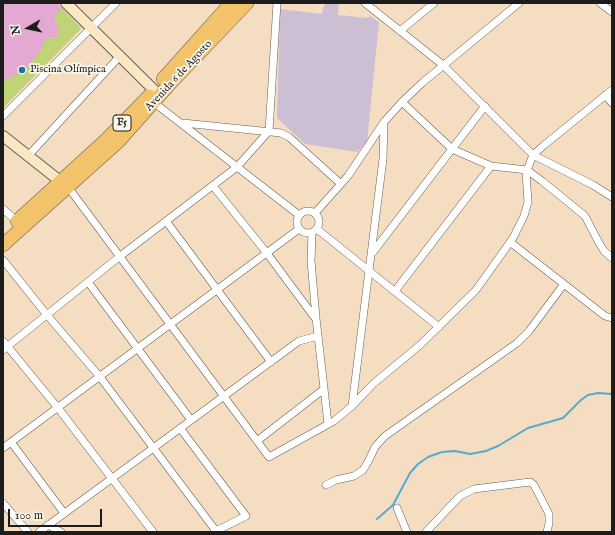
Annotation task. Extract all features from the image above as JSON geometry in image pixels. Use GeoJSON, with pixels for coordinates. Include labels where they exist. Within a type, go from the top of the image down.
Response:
{"type":"FeatureCollection","features":[{"type":"Feature","properties":{"kind":"highway","name":"Avenida 6 de Agosto"},"geometry":{"type":"LineString","coordinates":[[152,97],[231,3]]}},
{"type":"Feature","properties":{"kind":"highway","name":"Avenida 6 de Agosto"},"geometry":{"type":"LineString","coordinates":[[3,245],[20,224],[64,184],[107,139],[152,97],[247,3]]}},
{"type":"Feature","properties":{"kind":"highway","name":"Avenida 6 de Agosto"},"geometry":{"type":"LineString","coordinates":[[3,233],[20,224]]}},
{"type":"Feature","properties":{"kind":"street"},"geometry":{"type":"LineString","coordinates":[[66,3],[120,56],[152,97],[182,123],[299,215]]}},
{"type":"Feature","properties":{"kind":"street"},"geometry":{"type":"LineString","coordinates":[[3,116],[116,3]]}},
{"type":"Feature","properties":{"kind":"street"},"geometry":{"type":"LineString","coordinates":[[153,532],[58,408],[5,345],[47,315],[119,257],[237,167],[269,131],[277,3]]}},
{"type":"Feature","properties":{"kind":"street"},"geometry":{"type":"LineString","coordinates":[[365,3],[442,65],[534,155],[593,185],[612,197]]}},
{"type":"Feature","properties":{"kind":"street"},"geometry":{"type":"LineString","coordinates":[[400,31],[434,3]]}},
{"type":"Feature","properties":{"kind":"street"},"geometry":{"type":"LineString","coordinates":[[600,3],[612,12]]}},
{"type":"Feature","properties":{"kind":"street"},"geometry":{"type":"LineString","coordinates":[[315,213],[348,176],[384,122],[402,102],[422,82],[516,4]]}},
{"type":"Feature","properties":{"kind":"street"},"geometry":{"type":"LineString","coordinates":[[28,156],[120,56]]}},
{"type":"Feature","properties":{"kind":"street"},"geometry":{"type":"LineString","coordinates":[[3,136],[64,184],[269,457],[328,424],[352,406],[373,384],[420,345],[476,290],[510,242],[524,216],[528,202],[526,173],[534,155],[612,90]]}},
{"type":"Feature","properties":{"kind":"street"},"geometry":{"type":"LineString","coordinates":[[605,95],[612,103]]}},
{"type":"Feature","properties":{"kind":"street"},"geometry":{"type":"LineString","coordinates":[[402,102],[452,149],[491,166],[527,170],[585,216],[598,242],[604,251],[612,258]]}},
{"type":"Feature","properties":{"kind":"street"},"geometry":{"type":"LineString","coordinates":[[372,253],[484,106]]}},
{"type":"Feature","properties":{"kind":"street"},"geometry":{"type":"LineString","coordinates":[[352,406],[383,159],[384,122]]}},
{"type":"Feature","properties":{"kind":"street"},"geometry":{"type":"LineString","coordinates":[[182,123],[282,133],[289,137],[341,184]]}},
{"type":"Feature","properties":{"kind":"street"},"geometry":{"type":"LineString","coordinates":[[395,290],[491,166]]}},
{"type":"Feature","properties":{"kind":"street"},"geometry":{"type":"LineString","coordinates":[[213,186],[316,318]]}},
{"type":"Feature","properties":{"kind":"street"},"geometry":{"type":"LineString","coordinates":[[3,209],[20,224]]}},
{"type":"Feature","properties":{"kind":"street"},"geometry":{"type":"LineString","coordinates":[[305,211],[312,211],[315,213],[319,219],[319,226],[314,231],[304,233],[299,229],[296,222],[299,215],[305,211]]}},
{"type":"Feature","properties":{"kind":"street"},"geometry":{"type":"LineString","coordinates":[[166,221],[271,362]]}},
{"type":"Feature","properties":{"kind":"street"},"geometry":{"type":"LineString","coordinates":[[3,448],[299,229]]}},
{"type":"Feature","properties":{"kind":"street"},"geometry":{"type":"LineString","coordinates":[[314,231],[369,270],[439,327]]}},
{"type":"Feature","properties":{"kind":"street"},"geometry":{"type":"LineString","coordinates":[[314,231],[311,262],[328,424]]}},
{"type":"Feature","properties":{"kind":"street"},"geometry":{"type":"LineString","coordinates":[[510,242],[605,316],[612,318]]}},
{"type":"Feature","properties":{"kind":"street"},"geometry":{"type":"LineString","coordinates":[[3,260],[47,315],[100,377],[215,532],[246,516],[180,428]]}},
{"type":"Feature","properties":{"kind":"street"},"geometry":{"type":"LineString","coordinates":[[88,282],[191,420]]}},
{"type":"Feature","properties":{"kind":"street"},"geometry":{"type":"LineString","coordinates":[[326,485],[336,480],[354,476],[363,470],[375,447],[385,436],[517,343],[529,330],[564,284]]}},
{"type":"Feature","properties":{"kind":"street"},"geometry":{"type":"LineString","coordinates":[[39,532],[299,341],[318,336]]}},
{"type":"Feature","properties":{"kind":"street"},"geometry":{"type":"LineString","coordinates":[[257,441],[324,389]]}},
{"type":"Feature","properties":{"kind":"street"},"geometry":{"type":"LineString","coordinates":[[11,442],[64,514]]}},
{"type":"Feature","properties":{"kind":"street"},"geometry":{"type":"LineString","coordinates":[[426,532],[460,496],[474,489],[530,482],[534,484],[549,514],[547,532]]}},
{"type":"Feature","properties":{"kind":"street"},"geometry":{"type":"LineString","coordinates":[[3,503],[28,532]]}},
{"type":"Feature","properties":{"kind":"street"},"geometry":{"type":"LineString","coordinates":[[397,508],[407,532]]}},
{"type":"Feature","properties":{"kind":"street"},"geometry":{"type":"LineString","coordinates":[[48,525],[61,532]]}},
{"type":"Feature","properties":{"kind":"shaded area"},"geometry":{"type":"Polygon","coordinates":[[[326,3],[339,3],[338,15],[368,18],[370,16],[379,22],[367,142],[357,152],[305,144],[277,118],[280,9],[322,14],[326,3]]]}},
{"type":"Feature","properties":{"kind":"green space","name":"Piscina Olímpica"},"geometry":{"type":"Polygon","coordinates":[[[3,3],[57,3],[81,28],[3,108],[3,3]]]}},
{"type":"Feature","properties":{"kind":"building","name":"Piscina Olímpica"},"geometry":{"type":"Polygon","coordinates":[[[3,3],[57,3],[62,9],[55,15],[56,25],[59,25],[58,37],[47,37],[39,53],[26,68],[3,82],[3,3]]]}},
{"type":"Feature","properties":{"kind":"waterway"},"geometry":{"type":"LineString","coordinates":[[377,519],[393,505],[410,473],[418,464],[428,457],[442,452],[455,451],[470,454],[486,451],[498,446],[528,428],[563,418],[588,395],[598,393],[612,394]]}},
{"type":"Feature","properties":{"kind":"place","name":"Piscina Olímpica"},"geometry":{"type":"Point","coordinates":[22,70]}}]}
